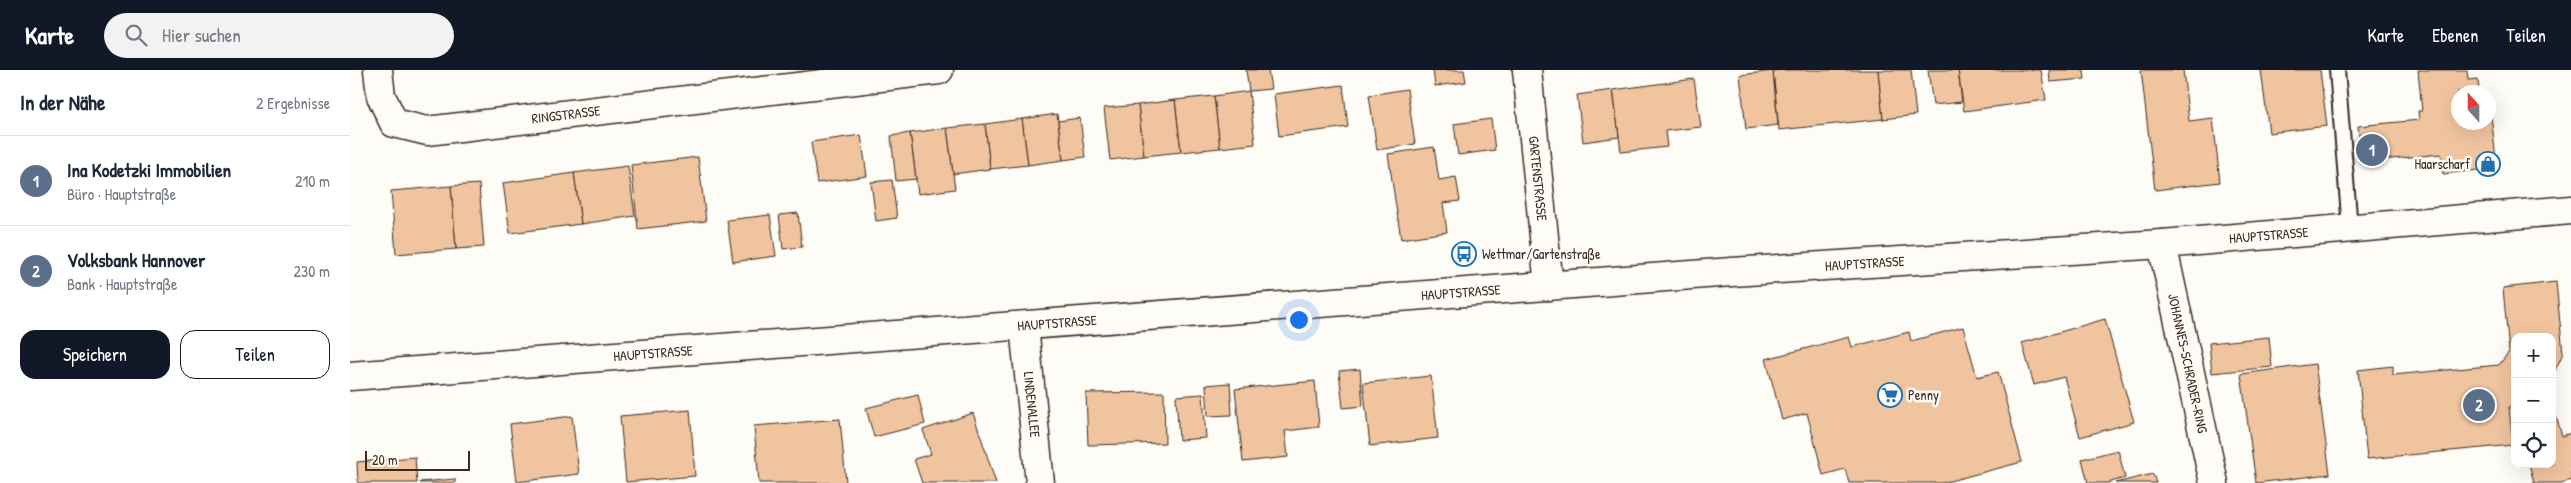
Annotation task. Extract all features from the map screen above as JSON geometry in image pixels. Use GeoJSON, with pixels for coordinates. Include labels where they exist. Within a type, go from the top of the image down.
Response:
{"type":"FeatureCollection","features":[{"type":"Feature","properties":{"kind":"street","name":"RINGSTRASSE"},"geometry":{"type":"LineString","coordinates":[[378,70],[381,96],[394,123],[427,131],[794,78],[939,70]]}},
{"type":"Feature","properties":{"kind":"street","name":"GARTENSTRASSE"},"geometry":{"type":"LineString","coordinates":[[1527,70],[1549,286]]}},
{"type":"Feature","properties":{"kind":"street","name":"HAUPTSTRASSE"},"geometry":{"type":"LineString","coordinates":[[350,376],[1549,286],[2162,244],[2571,210]]}},
{"type":"Feature","properties":{"kind":"street","name":"JOHANNES-SCHRADER-RING"},"geometry":{"type":"LineString","coordinates":[[2162,244],[2214,483]]}},
{"type":"Feature","properties":{"kind":"street","name":"LINDENALLEE"},"geometry":{"type":"LineString","coordinates":[[1024,326],[1040,483]]}},
{"type":"Feature","properties":{"kind":"lane"},"geometry":{"type":"LineString","coordinates":[[2336,70],[2350,228]]}},
{"type":"Feature","properties":{"kind":"building"},"geometry":{"type":"Polygon","coordinates":[[[1246,70],[1268,70],[1271,89],[1249,91],[1246,70]]]}},
{"type":"Feature","properties":{"kind":"building"},"geometry":{"type":"Polygon","coordinates":[[[1433,70],[1464,70],[1466,82],[1435,86],[1433,70]]]}},
{"type":"Feature","properties":{"kind":"building"},"geometry":{"type":"Polygon","coordinates":[[[1878,70],[1883,119],[1779,130],[1773,71],[1878,70]]]}},
{"type":"Feature","properties":{"kind":"building"},"geometry":{"type":"Polygon","coordinates":[[[1878,70],[1911,70],[1916,115],[1883,119],[1878,70]]]}},
{"type":"Feature","properties":{"kind":"building"},"geometry":{"type":"Polygon","coordinates":[[[1928,70],[1958,70],[1962,102],[1933,105],[1928,70]]]}},
{"type":"Feature","properties":{"kind":"building"},"geometry":{"type":"Polygon","coordinates":[[[1958,70],[2041,70],[2046,100],[1964,111],[1958,70]]]}},
{"type":"Feature","properties":{"kind":"building"},"geometry":{"type":"Polygon","coordinates":[[[2049,70],[2084,70],[2085,79],[2050,82],[2049,70]]]}},
{"type":"Feature","properties":{"kind":"building"},"geometry":{"type":"Polygon","coordinates":[[[2141,70],[2183,70],[2189,121],[2213,118],[2220,182],[2155,190],[2141,70]]]}},
{"type":"Feature","properties":{"kind":"building"},"geometry":{"type":"Polygon","coordinates":[[[2261,70],[2320,70],[2327,126],[2269,133],[2261,70]]]}},
{"type":"Feature","properties":{"kind":"building"},"geometry":{"type":"Polygon","coordinates":[[[2418,70],[2467,70],[2468,80],[2478,79],[2478,85],[2451,85],[2451,130],[2493,130],[2497,168],[2443,174],[2441,154],[2362,162],[2358,126],[2419,120],[2418,111],[2422,111],[2418,70]]]}},
{"type":"Feature","properties":{"kind":"building"},"geometry":{"type":"Polygon","coordinates":[[[1773,71],[1778,125],[1746,129],[1740,75],[1773,71]]]}},
{"type":"Feature","properties":{"kind":"building"},"geometry":{"type":"Polygon","coordinates":[[[1694,79],[1701,127],[1665,131],[1667,147],[1621,152],[1613,90],[1694,79]]]}},
{"type":"Feature","properties":{"kind":"building"},"geometry":{"type":"Polygon","coordinates":[[[1343,85],[1348,127],[1279,136],[1274,94],[1343,85]]]}},
{"type":"Feature","properties":{"kind":"building"},"geometry":{"type":"Polygon","coordinates":[[[1407,89],[1415,144],[1377,150],[1369,95],[1407,89]]]}},
{"type":"Feature","properties":{"kind":"building"},"geometry":{"type":"Polygon","coordinates":[[[1613,90],[1619,137],[1583,142],[1577,95],[1613,90]]]}},
{"type":"Feature","properties":{"kind":"building"},"geometry":{"type":"Polygon","coordinates":[[[1249,91],[1255,144],[1220,148],[1214,96],[1249,91]]]}},
{"type":"Feature","properties":{"kind":"building"},"geometry":{"type":"Polygon","coordinates":[[[1214,96],[1220,148],[1181,152],[1175,100],[1214,96]]]}},
{"type":"Feature","properties":{"kind":"building"},"geometry":{"type":"Polygon","coordinates":[[[1175,100],[1181,152],[1144,156],[1138,105],[1175,100]]]}},
{"type":"Feature","properties":{"kind":"building"},"geometry":{"type":"Polygon","coordinates":[[[1138,105],[1144,156],[1110,160],[1104,108],[1138,105]]]}},
{"type":"Feature","properties":{"kind":"building"},"geometry":{"type":"Polygon","coordinates":[[[1057,114],[1063,160],[1028,165],[1022,119],[1057,114]]]}},
{"type":"Feature","properties":{"kind":"building"},"geometry":{"type":"Polygon","coordinates":[[[1080,118],[1085,157],[1063,160],[1058,121],[1080,118]]]}},
{"type":"Feature","properties":{"kind":"building"},"geometry":{"type":"Polygon","coordinates":[[[1022,119],[1028,165],[990,169],[985,124],[1022,119]]]}},
{"type":"Feature","properties":{"kind":"building"},"geometry":{"type":"Polygon","coordinates":[[[1491,119],[1495,150],[1458,155],[1454,124],[1491,119]]]}},
{"type":"Feature","properties":{"kind":"building"},"geometry":{"type":"Polygon","coordinates":[[[985,124],[990,169],[953,174],[947,128],[985,124]]]}},
{"type":"Feature","properties":{"kind":"building"},"geometry":{"type":"Polygon","coordinates":[[[947,128],[955,189],[918,194],[910,133],[947,128]]]}},
{"type":"Feature","properties":{"kind":"building"},"geometry":{"type":"Polygon","coordinates":[[[910,133],[916,179],[896,181],[891,136],[910,133]]]}},
{"type":"Feature","properties":{"kind":"building"},"geometry":{"type":"Polygon","coordinates":[[[861,135],[867,176],[817,183],[811,142],[861,135]]]}},
{"type":"Feature","properties":{"kind":"building"},"geometry":{"type":"Polygon","coordinates":[[[1434,147],[1439,180],[1456,177],[1460,201],[1443,203],[1447,232],[1401,239],[1388,154],[1434,147]]]}},
{"type":"Feature","properties":{"kind":"building"},"geometry":{"type":"Polygon","coordinates":[[[698,157],[706,221],[638,229],[631,165],[698,157]]]}},
{"type":"Feature","properties":{"kind":"building"},"geometry":{"type":"Polygon","coordinates":[[[628,166],[635,216],[581,224],[574,173],[628,166]]]}},
{"type":"Feature","properties":{"kind":"building"},"geometry":{"type":"Polygon","coordinates":[[[574,173],[581,224],[510,233],[503,183],[574,173]]]}},
{"type":"Feature","properties":{"kind":"building"},"geometry":{"type":"Polygon","coordinates":[[[892,180],[897,218],[876,221],[871,182],[892,180]]]}},
{"type":"Feature","properties":{"kind":"building"},"geometry":{"type":"Polygon","coordinates":[[[479,184],[484,247],[456,249],[451,186],[479,184]]]}},
{"type":"Feature","properties":{"kind":"building"},"geometry":{"type":"Polygon","coordinates":[[[451,186],[456,249],[396,254],[391,191],[451,186]]]}},
{"type":"Feature","properties":{"kind":"building"},"geometry":{"type":"Polygon","coordinates":[[[798,213],[802,247],[783,249],[779,215],[798,213]]]}},
{"type":"Feature","properties":{"kind":"building"},"geometry":{"type":"Polygon","coordinates":[[[770,215],[776,256],[733,262],[727,220],[770,215]]]}},
{"type":"Feature","properties":{"kind":"building"},"geometry":{"type":"Polygon","coordinates":[[[2556,282],[2563,353],[2556,368],[2556,333],[2511,333],[2511,407],[2509,407],[2511,445],[2367,459],[2358,370],[2393,366],[2393,375],[2499,365],[2509,352],[2503,288],[2556,282]]]}},
{"type":"Feature","properties":{"kind":"building"},"geometry":{"type":"Polygon","coordinates":[[[2105,319],[2134,422],[2080,437],[2064,377],[2034,385],[2022,343],[2105,319]]]}},
{"type":"Feature","properties":{"kind":"building","name":"Penny"},"geometry":{"type":"Polygon","coordinates":[[[1963,327],[1977,377],[1998,372],[2022,462],[1942,483],[1849,483],[1845,469],[1823,475],[1807,413],[1782,420],[1766,359],[1849,337],[1852,347],[1909,332],[1911,341],[1963,327]]]}},
{"type":"Feature","properties":{"kind":"building"},"geometry":{"type":"Polygon","coordinates":[[[2269,337],[2272,367],[2212,373],[2209,343],[2269,337]]]}},
{"type":"Feature","properties":{"kind":"building"},"geometry":{"type":"Polygon","coordinates":[[[2315,364],[2330,474],[2256,483],[2241,374],[2315,364]]]}},
{"type":"Feature","properties":{"kind":"building"},"geometry":{"type":"Polygon","coordinates":[[[1360,369],[1363,406],[1343,408],[1339,371],[1360,369]]]}},
{"type":"Feature","properties":{"kind":"building"},"geometry":{"type":"Polygon","coordinates":[[[1431,376],[1438,438],[1370,446],[1363,383],[1431,376]]]}},
{"type":"Feature","properties":{"kind":"building"},"geometry":{"type":"Polygon","coordinates":[[[1315,381],[1319,427],[1285,431],[1288,457],[1243,462],[1235,389],[1315,381]]]}},
{"type":"Feature","properties":{"kind":"building"},"geometry":{"type":"Polygon","coordinates":[[[1230,383],[1232,415],[1208,416],[1206,385],[1230,383]]]}},
{"type":"Feature","properties":{"kind":"building"},"geometry":{"type":"Polygon","coordinates":[[[1164,392],[1165,443],[1088,445],[1086,393],[1164,392]]]}},
{"type":"Feature","properties":{"kind":"building"},"geometry":{"type":"Polygon","coordinates":[[[1203,394],[1206,438],[1179,440],[1176,396],[1203,394]]]}},
{"type":"Feature","properties":{"kind":"building"},"geometry":{"type":"Polygon","coordinates":[[[918,395],[925,424],[874,437],[866,408],[918,395]]]}},
{"type":"Feature","properties":{"kind":"building"},"geometry":{"type":"Polygon","coordinates":[[[690,410],[695,476],[626,482],[620,416],[690,410]]]}},
{"type":"Feature","properties":{"kind":"building"},"geometry":{"type":"Polygon","coordinates":[[[973,413],[996,483],[922,483],[914,459],[931,454],[923,430],[973,413]]]}},
{"type":"Feature","properties":{"kind":"building"},"geometry":{"type":"Polygon","coordinates":[[[572,416],[579,474],[517,482],[510,424],[572,416]]]}},
{"type":"Feature","properties":{"kind":"building"},"geometry":{"type":"Polygon","coordinates":[[[2556,416],[2562,436],[2571,433],[2571,480],[2561,483],[2534,483],[2530,468],[2556,468],[2556,416]]]}},
{"type":"Feature","properties":{"kind":"building"},"geometry":{"type":"Polygon","coordinates":[[[840,419],[846,483],[759,483],[754,426],[840,419]]]}},
{"type":"Feature","properties":{"kind":"building"},"geometry":{"type":"Polygon","coordinates":[[[2118,450],[2125,478],[2107,483],[2088,483],[2082,459],[2118,450]]]}},
{"type":"Feature","properties":{"kind":"building"},"geometry":{"type":"Polygon","coordinates":[[[415,457],[417,483],[358,483],[357,462],[415,457]]]}},
{"type":"Feature","properties":{"kind":"building"},"geometry":{"type":"Polygon","coordinates":[[[2153,474],[2156,483],[2115,483],[2153,474]]]}},
{"type":"Feature","properties":{"kind":"building"},"geometry":{"type":"Polygon","coordinates":[[[455,479],[455,483],[420,483],[420,482],[455,479]]]}},
{"type":"Feature","properties":{"kind":"place","name":"Ina Kodetzki Immobilien"},"geometry":{"type":"Point","coordinates":[2372,150]}},
{"type":"Feature","properties":{"kind":"place","name":"Haarscharf"},"geometry":{"type":"Point","coordinates":[2488,164]}},
{"type":"Feature","properties":{"kind":"place","name":"Wettmar/Gartenstraße"},"geometry":{"type":"Point","coordinates":[1464,254]}},
{"type":"Feature","properties":{"kind":"place","name":"Penny"},"geometry":{"type":"Point","coordinates":[1890,395]}},
{"type":"Feature","properties":{"kind":"place","name":"Volksbank Hannover"},"geometry":{"type":"Point","coordinates":[2479,405]}}]}
